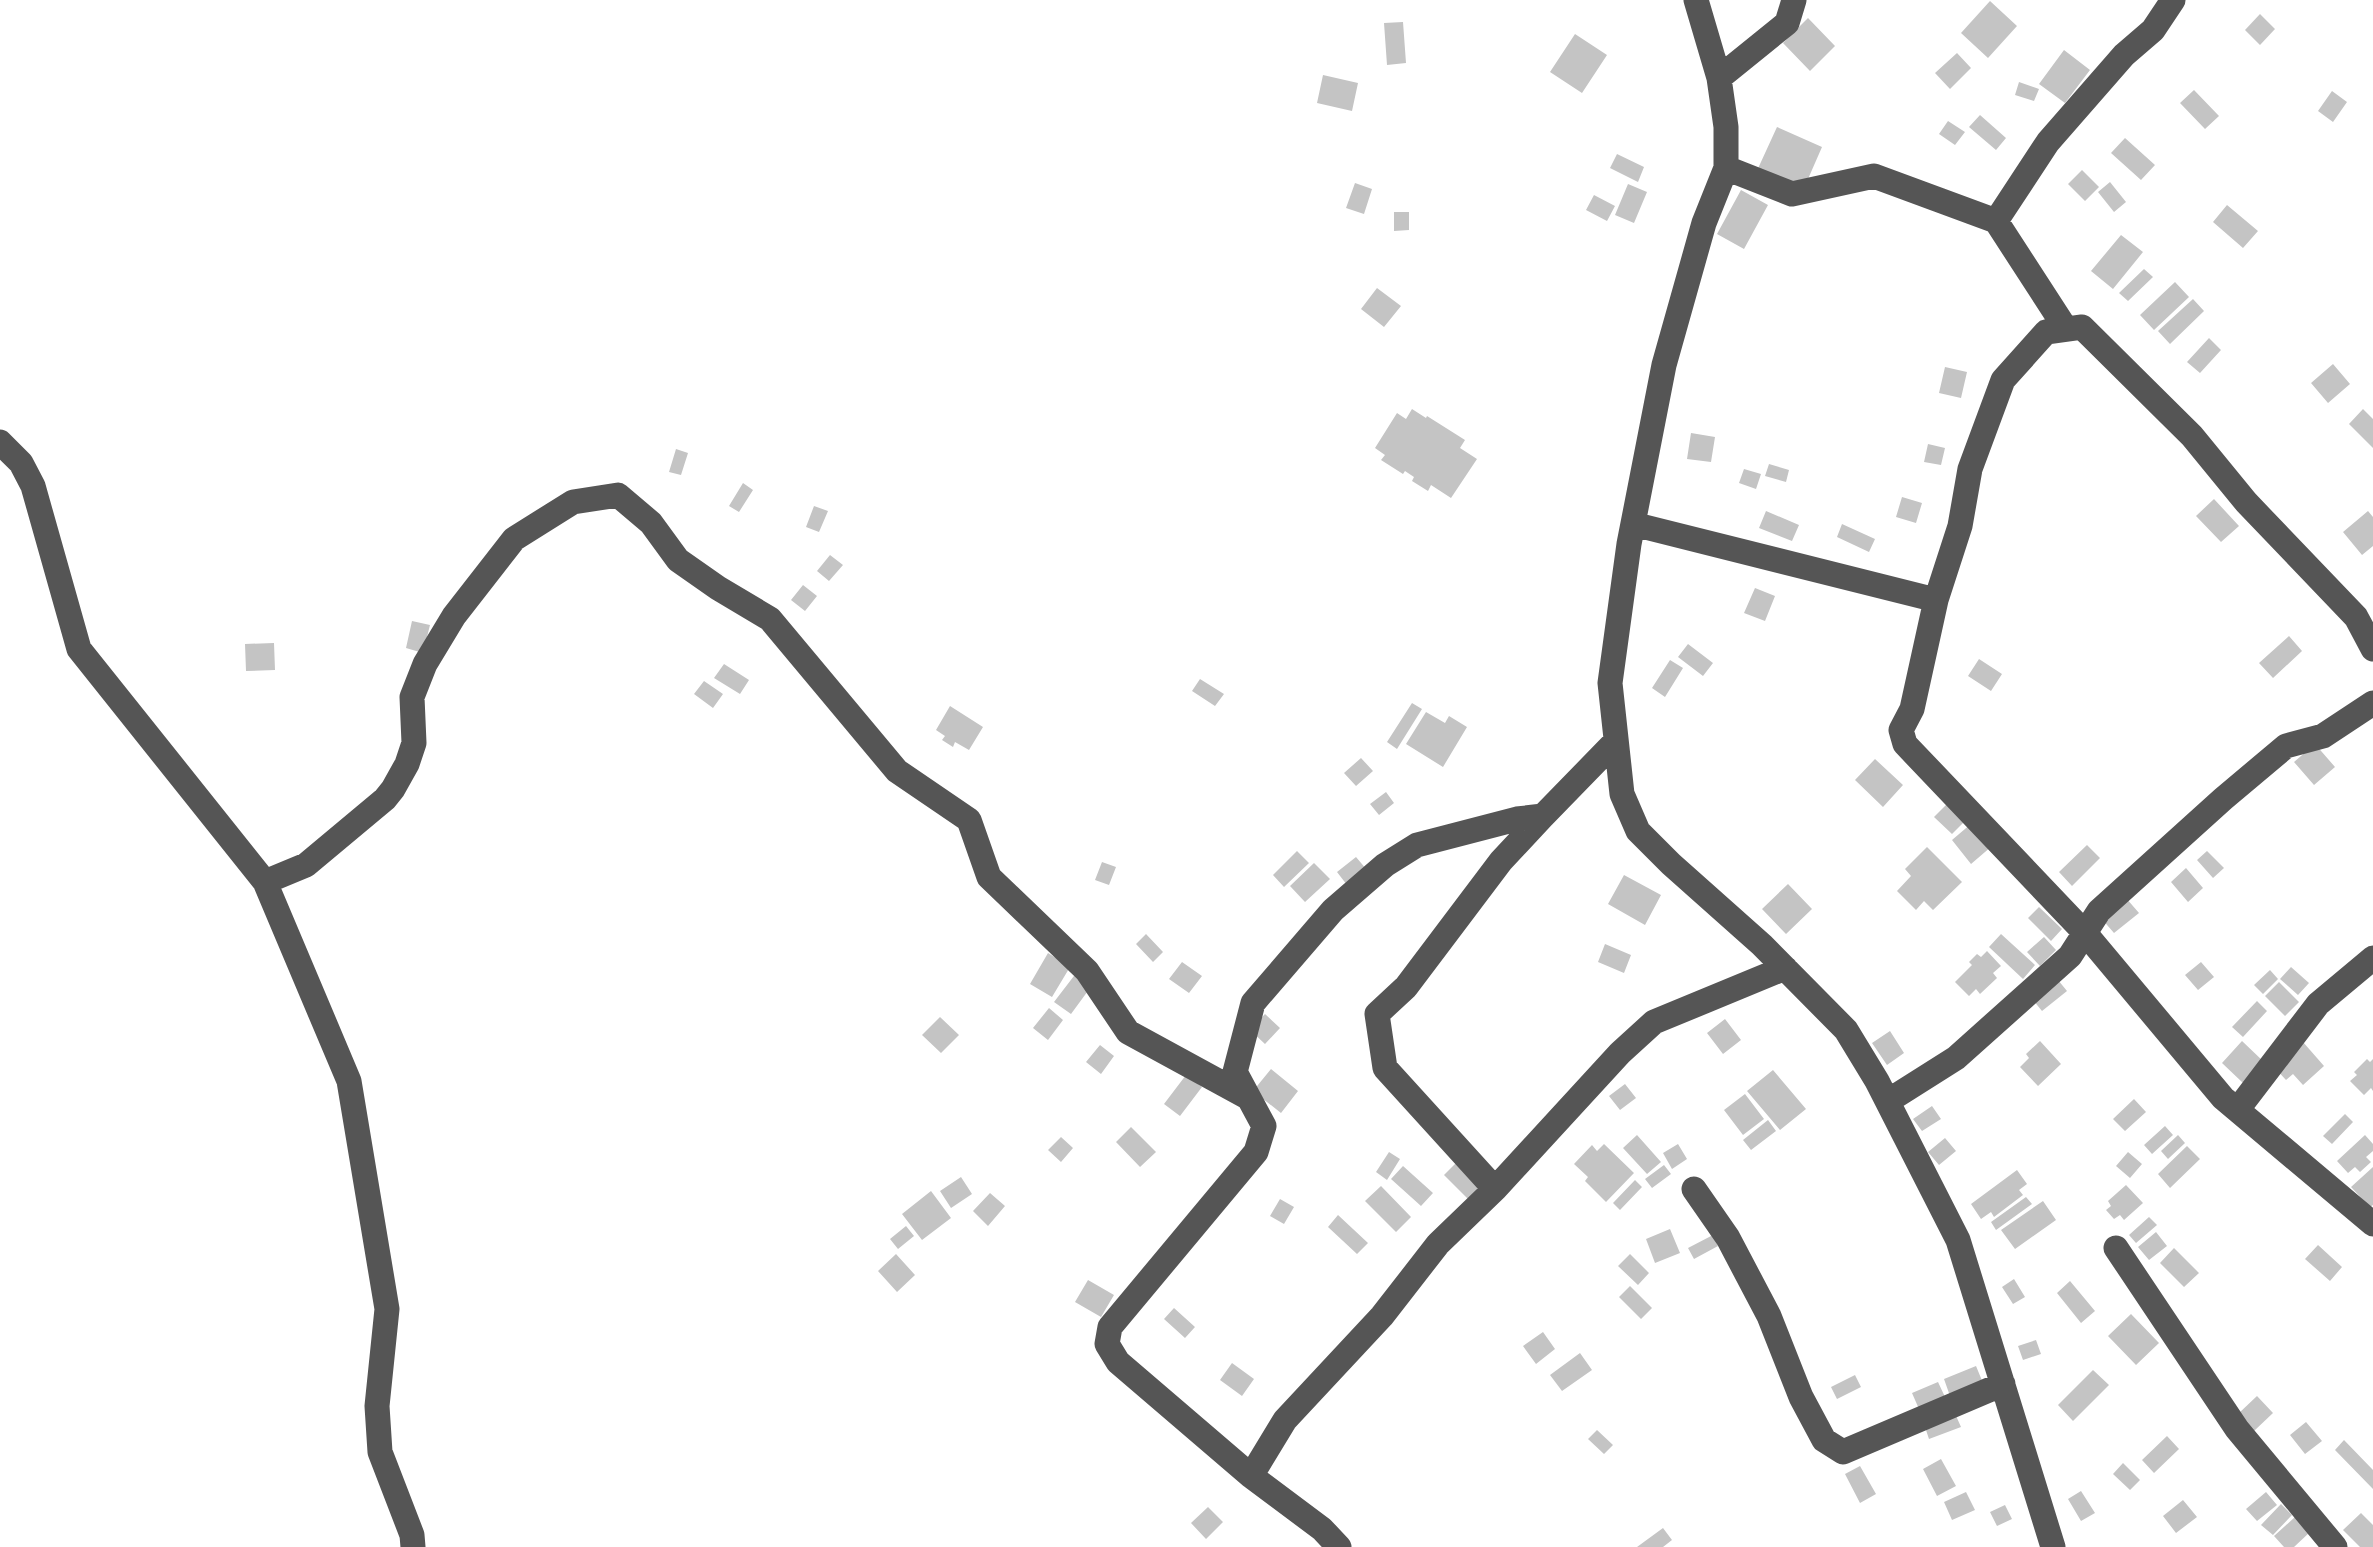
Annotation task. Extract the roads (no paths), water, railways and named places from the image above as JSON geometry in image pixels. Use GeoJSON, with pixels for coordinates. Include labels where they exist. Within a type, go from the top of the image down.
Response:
{"type":"FeatureCollection","features":[{"type":"Feature","properties":{"kind":"street"},"geometry":{"type":"LineString","coordinates":[[1696,0],[1719,78],[1726,127],[1726,168],[1704,223],[1664,365],[1633,524],[1610,683],[1622,794],[1638,831],[1762,944],[1846,1030],[1888,1101],[1958,1240],[2053,1547]]}},
{"type":"Feature","properties":{"kind":"street"},"geometry":{"type":"LineString","coordinates":[[1719,78],[1786,22],[1794,0]]}},
{"type":"Feature","properties":{"kind":"street"},"geometry":{"type":"LineString","coordinates":[[1996,221],[2048,142],[2124,55],[2153,30],[2173,0]]}},
{"type":"Feature","properties":{"kind":"street"},"geometry":{"type":"LineString","coordinates":[[1726,168],[1792,194],[1874,176],[1996,221],[2066,329]]}},
{"type":"Feature","properties":{"kind":"street"},"geometry":{"type":"LineString","coordinates":[[2373,649],[2356,617],[2246,502],[2192,436],[2082,327],[2046,332],[2003,380],[1970,468],[1960,526],[1936,600],[1912,709],[1901,730],[1904,744],[2084,933],[2223,1098],[2373,1224]]}},
{"type":"Feature","properties":{"kind":"street"},"geometry":{"type":"LineString","coordinates":[[0,442],[22,463],[33,486],[79,649],[265,882],[349,1081],[388,1309],[377,1406],[380,1452],[413,1547]]}},
{"type":"Feature","properties":{"kind":"street"},"geometry":{"type":"LineString","coordinates":[[265,882],[306,865],[393,789],[414,743],[412,697],[425,664],[454,616],[514,539],[573,502],[618,495],[650,523],[678,560],[770,619],[898,771],[969,820],[989,877],[1087,971],[1128,1032],[1249,1098]]}},
{"type":"Feature","properties":{"kind":"street"},"geometry":{"type":"LineString","coordinates":[[1633,524],[1936,600]]}},
{"type":"Feature","properties":{"kind":"street"},"geometry":{"type":"LineString","coordinates":[[1888,1101],[1956,1058],[2070,956],[2100,911],[2286,746],[2324,736],[2373,702]]}},
{"type":"Feature","properties":{"kind":"street"},"geometry":{"type":"LineString","coordinates":[[1494,1189],[1386,1068],[1377,1014],[1406,987],[1502,861],[1616,742]]}},
{"type":"Feature","properties":{"kind":"street"},"geometry":{"type":"LineString","coordinates":[[1339,1547],[1118,1362],[1107,1344],[1110,1327],[1256,1152],[1264,1126],[1235,1072],[1253,1002],[1334,910],[1384,865],[1417,846],[1543,816]]}},
{"type":"Feature","properties":{"kind":"street"},"geometry":{"type":"LineString","coordinates":[[2238,1109],[2318,1004],[2373,958]]}},
{"type":"Feature","properties":{"kind":"street"},"geometry":{"type":"LineString","coordinates":[[1251,1476],[1285,1420],[1382,1316],[1438,1244],[1620,1053],[1654,1022],[1786,968]]}},
{"type":"Feature","properties":{"kind":"street"},"geometry":{"type":"LineString","coordinates":[[1694,1189],[1745,1269],[1824,1440],[1842,1452],[2003,1384]]}},
{"type":"Feature","properties":{"kind":"street"},"geometry":{"type":"LineString","coordinates":[[2116,1248],[2237,1429],[2335,1547]]}}]}
